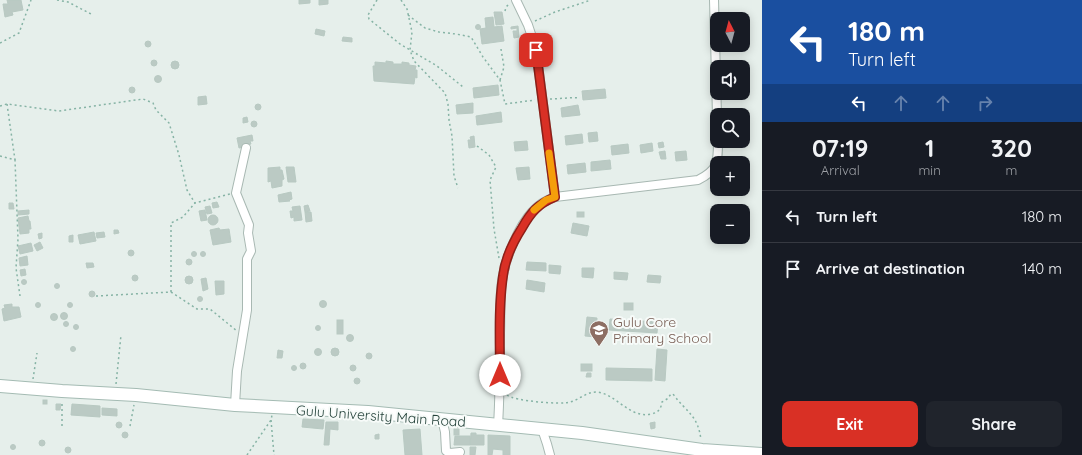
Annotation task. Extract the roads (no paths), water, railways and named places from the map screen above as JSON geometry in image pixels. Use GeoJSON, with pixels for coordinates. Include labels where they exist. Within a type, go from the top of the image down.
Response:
{"type":"FeatureCollection","features":[{"type":"Feature","properties":{"kind":"street"},"geometry":{"type":"LineString","coordinates":[[714,0],[717,108]]}},
{"type":"Feature","properties":{"kind":"street"},"geometry":{"type":"LineString","coordinates":[[514,1],[528,25],[536,50],[555,197]]}},
{"type":"Feature","properties":{"kind":"street"},"geometry":{"type":"LineString","coordinates":[[235,405],[237,371],[247,310],[247,259],[251,251],[248,233],[249,225],[236,193],[246,148]]}},
{"type":"Feature","properties":{"kind":"street"},"geometry":{"type":"LineString","coordinates":[[498,425],[503,275],[514,241],[531,212],[546,200],[555,197],[698,180],[709,174],[714,169],[718,148]]}},
{"type":"Feature","properties":{"kind":"street","name":"Gulu University Main Road"},"geometry":{"type":"LineString","coordinates":[[0,386],[136,395],[274,408],[368,412],[623,438],[702,450],[762,454]]}},
{"type":"Feature","properties":{"kind":"street"},"geometry":{"type":"LineString","coordinates":[[442,420],[445,432],[446,451],[450,453],[460,452],[458,455]]}},
{"type":"Feature","properties":{"kind":"street"},"geometry":{"type":"LineString","coordinates":[[542,429],[548,444],[550,455]]}},
{"type":"Feature","properties":{"kind":"place","name":"Gulu Core Primary School"},"geometry":{"type":"Point","coordinates":[599,347]}}]}
